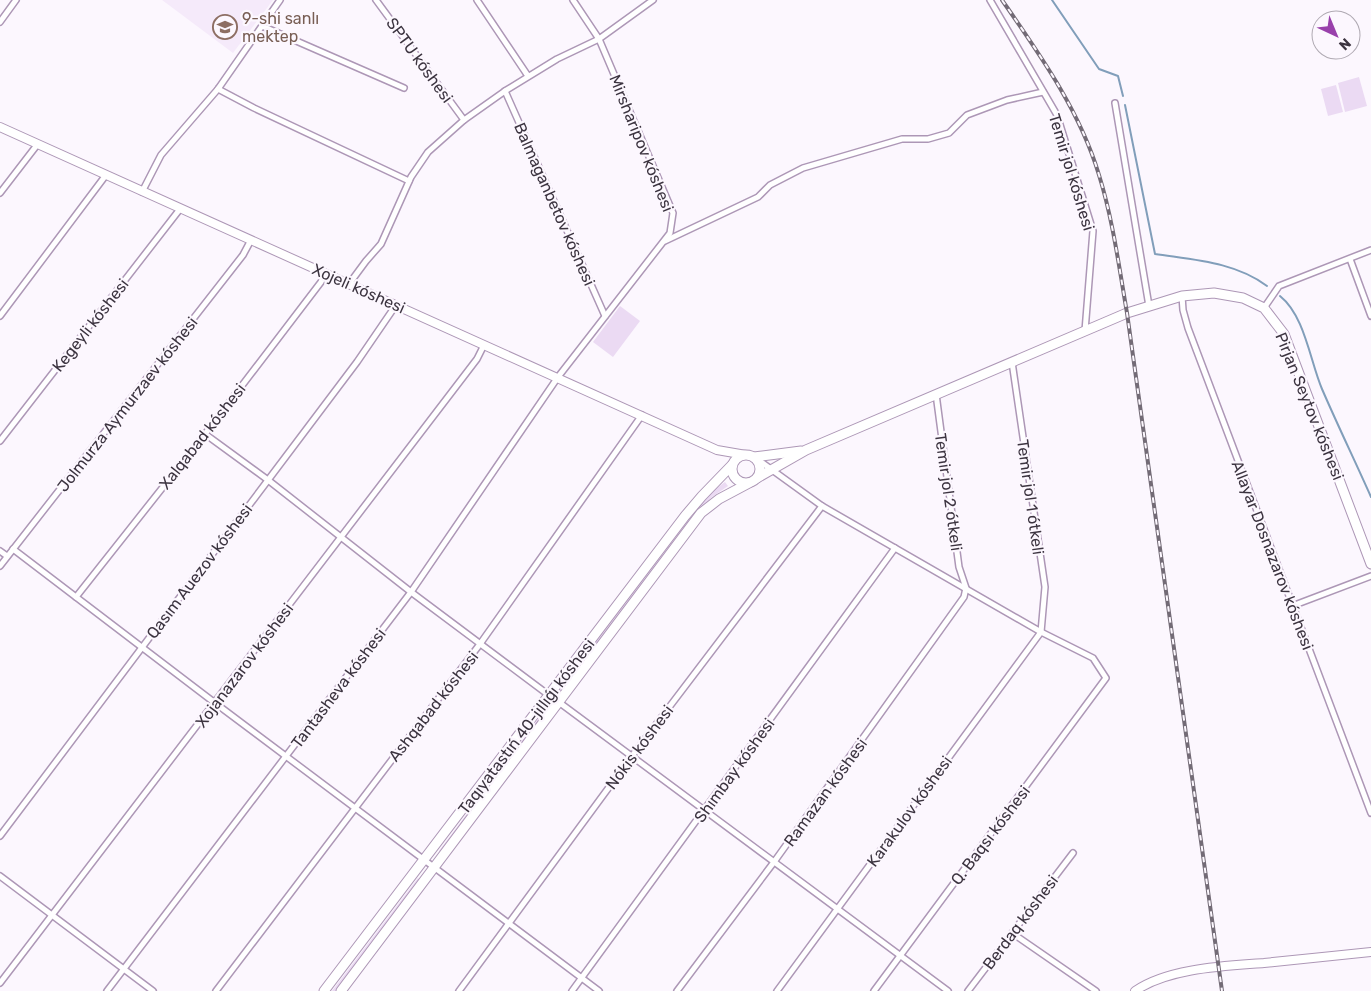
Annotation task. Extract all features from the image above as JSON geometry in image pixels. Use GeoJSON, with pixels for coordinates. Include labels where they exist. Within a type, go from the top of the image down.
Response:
{"type":"FeatureCollection","features":[{"type":"Feature","properties":{"kind":"main road","name":"Pirjan Seytov kóshesi"},"geometry":{"type":"LineString","coordinates":[[806,450],[1127,313],[1182,296],[1214,293],[1243,298],[1264,308],[1284,334],[1371,564]]}},
{"type":"Feature","properties":{"kind":"main road"},"geometry":{"type":"LineString","coordinates":[[752,457],[760,467],[753,480],[740,482],[736,479],[732,470],[732,465],[737,458],[806,450]]}},
{"type":"Feature","properties":{"kind":"main road","name":"Taqıyatastıń 40-jıllıǵı kóshesi"},"geometry":{"type":"LineString","coordinates":[[341,991],[560,703],[701,513],[720,499],[806,450]]}},
{"type":"Feature","properties":{"kind":"main road","name":"Taqıyatastıń 40-jıllıǵı kóshesi"},"geometry":{"type":"LineString","coordinates":[[324,991],[685,516],[732,465]]}},
{"type":"Feature","properties":{"kind":"street"},"geometry":{"type":"LineString","coordinates":[[0,22],[16,0]]}},
{"type":"Feature","properties":{"kind":"street"},"geometry":{"type":"LineString","coordinates":[[142,192],[161,155],[218,88],[280,0]]}},
{"type":"Feature","properties":{"kind":"street","name":"SPTU kóshesi"},"geometry":{"type":"LineString","coordinates":[[376,0],[464,120]]}},
{"type":"Feature","properties":{"kind":"street"},"geometry":{"type":"LineString","coordinates":[[477,0],[528,76]]}},
{"type":"Feature","properties":{"kind":"street","name":"Mirsharipov kóshesi"},"geometry":{"type":"LineString","coordinates":[[558,377],[670,233],[673,213],[599,39],[573,0]]}},
{"type":"Feature","properties":{"kind":"street"},"geometry":{"type":"LineString","coordinates":[[349,284],[381,244],[410,181],[428,152],[464,120],[505,91],[557,59],[599,39],[653,0]]}},
{"type":"Feature","properties":{"kind":"street","name":"Temir jol kóshesi"},"geometry":{"type":"LineString","coordinates":[[990,0],[1057,115],[1093,231],[1084,331]]}},
{"type":"Feature","properties":{"kind":"street"},"geometry":{"type":"LineString","coordinates":[[262,26],[404,88]]}},
{"type":"Feature","properties":{"kind":"street"},"geometry":{"type":"LineString","coordinates":[[218,88],[254,108],[410,181]]}},
{"type":"Feature","properties":{"kind":"street","name":"Balmaganbetov kóshesi"},"geometry":{"type":"LineString","coordinates":[[505,91],[605,316]]}},
{"type":"Feature","properties":{"kind":"street"},"geometry":{"type":"LineString","coordinates":[[662,243],[758,197],[770,185],[803,168],[902,139],[928,139],[949,133],[967,115],[1007,100],[1044,92]]}},
{"type":"Feature","properties":{"kind":"street"},"geometry":{"type":"LineString","coordinates":[[1115,103],[1149,306]]}},
{"type":"Feature","properties":{"kind":"street","name":"Xojeli kóshesi"},"geometry":{"type":"LineString","coordinates":[[0,127],[717,450]]}},
{"type":"Feature","properties":{"kind":"street"},"geometry":{"type":"LineString","coordinates":[[0,194],[37,145]]}},
{"type":"Feature","properties":{"kind":"street"},"geometry":{"type":"LineString","coordinates":[[0,316],[106,175]]}},
{"type":"Feature","properties":{"kind":"street","name":"Kegeyli kóshesi"},"geometry":{"type":"LineString","coordinates":[[0,441],[180,208]]}},
{"type":"Feature","properties":{"kind":"street","name":"Jolmurza Aymurzaev kóshesi"},"geometry":{"type":"LineString","coordinates":[[0,566],[243,254],[251,240]]}},
{"type":"Feature","properties":{"kind":"street"},"geometry":{"type":"LineString","coordinates":[[1264,308],[1279,286],[1371,250]]}},
{"type":"Feature","properties":{"kind":"street"},"geometry":{"type":"LineString","coordinates":[[1350,258],[1371,316]]}},
{"type":"Feature","properties":{"kind":"street","name":"Xalqabad kóshesi"},"geometry":{"type":"LineString","coordinates":[[76,597],[205,434],[321,282],[325,273]]}},
{"type":"Feature","properties":{"kind":"street","name":"Allayar Dosnazarov kóshesi"},"geometry":{"type":"LineString","coordinates":[[1182,296],[1183,310],[1188,328],[1371,813]]}},
{"type":"Feature","properties":{"kind":"street","name":"Qasım Auezov kóshesi"},"geometry":{"type":"LineString","coordinates":[[0,836],[357,362],[396,305]]}},
{"type":"Feature","properties":{"kind":"street","name":"Xojanazarov kóshesi"},"geometry":{"type":"LineString","coordinates":[[0,983],[478,360],[484,344]]}},
{"type":"Feature","properties":{"kind":"street","name":"Temir jol 1 ótkeli"},"geometry":{"type":"LineString","coordinates":[[1012,362],[1045,587],[1041,632]]}},
{"type":"Feature","properties":{"kind":"street","name":"Tantasheva kóshesi"},"geometry":{"type":"LineString","coordinates":[[107,991],[411,592],[558,377]]}},
{"type":"Feature","properties":{"kind":"street","name":"Temir jol 2 ótkeli"},"geometry":{"type":"LineString","coordinates":[[936,394],[959,567],[966,588]]}},
{"type":"Feature","properties":{"kind":"street","name":"Ashqabad kóshesi"},"geometry":{"type":"LineString","coordinates":[[216,991],[480,644],[642,415]]}},
{"type":"Feature","properties":{"kind":"street"},"geometry":{"type":"LineString","coordinates":[[205,434],[550,696]]}},
{"type":"Feature","properties":{"kind":"street"},"geometry":{"type":"LineString","coordinates":[[717,450],[752,457],[822,506],[1041,632]]}},
{"type":"Feature","properties":{"kind":"street"},"geometry":{"type":"LineString","coordinates":[[717,450],[732,465]]}},
{"type":"Feature","properties":{"kind":"street","name":"Nókis kóshesi"},"geometry":{"type":"LineString","coordinates":[[459,991],[632,756],[822,506]]}},
{"type":"Feature","properties":{"kind":"street","name":"Shımbay kóshesi"},"geometry":{"type":"LineString","coordinates":[[572,991],[896,548]]}},
{"type":"Feature","properties":{"kind":"street"},"geometry":{"type":"LineString","coordinates":[[13,549],[286,757],[600,991]]}},
{"type":"Feature","properties":{"kind":"street"},"geometry":{"type":"LineString","coordinates":[[0,550],[7,556]]}},
{"type":"Feature","properties":{"kind":"street"},"geometry":{"type":"LineString","coordinates":[[1292,606],[1371,576]]}},
{"type":"Feature","properties":{"kind":"street","name":"Ramazan kóshesi"},"geometry":{"type":"LineString","coordinates":[[676,991],[774,862],[964,597],[966,588]]}},
{"type":"Feature","properties":{"kind":"street","name":"Q. Baqsı kóshesi"},"geometry":{"type":"LineString","coordinates":[[874,991],[1106,678],[1093,658],[1041,632]]}},
{"type":"Feature","properties":{"kind":"street","name":"Karakulov kóshesi"},"geometry":{"type":"LineString","coordinates":[[777,991],[1041,632]]}},
{"type":"Feature","properties":{"kind":"street"},"geometry":{"type":"LineString","coordinates":[[560,703],[948,991]]}},
{"type":"Feature","properties":{"kind":"street","name":"Berdaq kóshesi"},"geometry":{"type":"LineString","coordinates":[[968,991],[1073,853]]}},
{"type":"Feature","properties":{"kind":"street"},"geometry":{"type":"LineString","coordinates":[[0,876],[153,991]]}},
{"type":"Feature","properties":{"kind":"street"},"geometry":{"type":"LineString","coordinates":[[1012,933],[1096,991]]}},
{"type":"Feature","properties":{"kind":"street"},"geometry":{"type":"LineString","coordinates":[[1135,991],[1145,984],[1162,977],[1212,968],[1371,952]]}},
{"type":"Feature","properties":{"kind":"shaded area","name":"9-shi sanlı mektep"},"geometry":{"type":"Polygon","coordinates":[[[162,0],[273,0],[233,53],[162,0]]]}},
{"type":"Feature","properties":{"kind":"shaded area"},"geometry":{"type":"Polygon","coordinates":[[[1359,77],[1367,106],[1345,112],[1338,83],[1359,77]]]}},
{"type":"Feature","properties":{"kind":"shaded area"},"geometry":{"type":"Polygon","coordinates":[[[1336,85],[1343,112],[1328,116],[1321,89],[1336,85]]]}},
{"type":"Feature","properties":{"kind":"shaded area"},"geometry":{"type":"Polygon","coordinates":[[[620,306],[640,321],[613,357],[593,342],[620,306]]]}},
{"type":"Feature","properties":{"kind":"shaded area"},"geometry":{"type":"Polygon","coordinates":[[[725,482],[728,486],[698,510],[441,852],[439,851],[696,508],[710,493],[725,482]]]}},
{"type":"Feature","properties":{"kind":"shaded area"},"geometry":{"type":"Polygon","coordinates":[[[418,878],[420,880],[336,991],[332,991],[418,878]]]}},
{"type":"Feature","properties":{"kind":"waterway"},"geometry":{"type":"LineString","coordinates":[[1052,0],[1099,69],[1118,76],[1123,96]]}},
{"type":"Feature","properties":{"kind":"waterway"},"geometry":{"type":"LineString","coordinates":[[1125,105],[1155,254],[1214,263],[1255,278],[1267,286]]}},
{"type":"Feature","properties":{"kind":"waterway"},"geometry":{"type":"LineString","coordinates":[[1280,296],[1295,315],[1301,327],[1322,389],[1371,497]]}},
{"type":"Feature","properties":{"kind":"railway"},"geometry":{"type":"LineString","coordinates":[[1002,0],[1058,84],[1070,106],[1091,151],[1108,209],[1127,313],[1222,991]]}},
{"type":"Feature","properties":{"kind":"place","name":"9-shi sanlı mektep"},"geometry":{"type":"Point","coordinates":[225,27]}}]}
